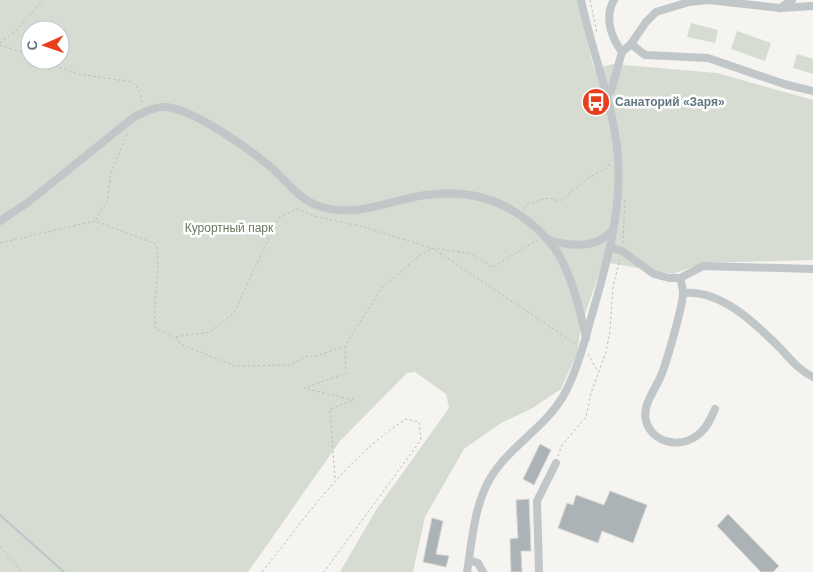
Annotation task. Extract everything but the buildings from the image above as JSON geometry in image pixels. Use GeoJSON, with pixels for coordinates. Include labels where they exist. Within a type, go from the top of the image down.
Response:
{"type":"FeatureCollection","features":[{"type":"Feature","properties":{"kind":"street"},"geometry":{"type":"LineString","coordinates":[[467,572],[480,503],[491,477],[507,457],[542,424],[567,390],[586,338],[610,247],[618,159],[606,95],[581,0]]}},
{"type":"Feature","properties":{"kind":"street"},"geometry":{"type":"LineString","coordinates":[[614,0],[609,18],[610,25],[616,43],[622,52]]}},
{"type":"Feature","properties":{"kind":"street"},"geometry":{"type":"LineString","coordinates":[[606,95],[611,91],[622,52],[631,44],[646,22],[656,12],[672,6],[709,0],[780,8],[813,6]]}},
{"type":"Feature","properties":{"kind":"street"},"geometry":{"type":"LineString","coordinates":[[780,8],[792,0]]}},
{"type":"Feature","properties":{"kind":"street"},"geometry":{"type":"LineString","coordinates":[[631,44],[645,55],[708,58],[784,84],[813,91]]}},
{"type":"Feature","properties":{"kind":"street"},"geometry":{"type":"LineString","coordinates":[[0,221],[9,217],[134,117],[145,111],[165,106],[200,118],[272,168],[313,204],[333,211],[355,212],[426,195],[450,192],[500,202],[546,238],[560,259],[581,313],[586,338]]}},
{"type":"Feature","properties":{"kind":"street"},"geometry":{"type":"LineString","coordinates":[[546,238],[582,245],[608,236],[613,229]]}},
{"type":"Feature","properties":{"kind":"street"},"geometry":{"type":"LineString","coordinates":[[610,247],[622,251],[654,274],[669,278],[680,278],[703,266],[813,269]]}},
{"type":"Feature","properties":{"kind":"street"},"geometry":{"type":"LineString","coordinates":[[680,278],[683,293],[661,376],[648,403],[646,420],[654,435],[667,442],[684,442],[698,435],[708,424],[715,408]]}},
{"type":"Feature","properties":{"kind":"street"},"geometry":{"type":"LineString","coordinates":[[683,293],[703,293],[730,306],[774,343],[800,370],[813,377]]}},
{"type":"Feature","properties":{"kind":"street"},"geometry":{"type":"LineString","coordinates":[[539,572],[536,501],[556,463]]}},
{"type":"Feature","properties":{"kind":"street"},"geometry":{"type":"LineString","coordinates":[[469,560],[478,563],[483,572]]}},
{"type":"Feature","properties":{"kind":"path"},"geometry":{"type":"LineString","coordinates":[[0,44],[15,32],[43,0]]}},
{"type":"Feature","properties":{"kind":"path"},"geometry":{"type":"LineString","coordinates":[[0,44],[20,51]]}},
{"type":"Feature","properties":{"kind":"path"},"geometry":{"type":"LineString","coordinates":[[67,70],[78,74],[132,82],[138,88],[145,111]]}},
{"type":"Feature","properties":{"kind":"path"},"geometry":{"type":"LineString","coordinates":[[95,221],[107,201],[111,172],[130,128]]}},
{"type":"Feature","properties":{"kind":"path"},"geometry":{"type":"LineString","coordinates":[[520,216],[528,204],[548,198],[560,201],[587,179],[608,166],[612,155]]}},
{"type":"Feature","properties":{"kind":"path"},"geometry":{"type":"LineString","coordinates":[[0,244],[95,221],[156,244],[160,263],[153,311],[156,329],[175,337],[210,332],[234,313],[278,218],[297,209],[318,217],[360,226],[432,248],[468,253],[493,267],[546,238]]}},
{"type":"Feature","properties":{"kind":"path"},"geometry":{"type":"LineString","coordinates":[[335,479],[330,409],[354,400],[304,388],[346,373],[345,346],[381,289],[416,258],[432,248]]}},
{"type":"Feature","properties":{"kind":"path"},"geometry":{"type":"LineString","coordinates":[[432,248],[582,348],[591,357],[597,370],[586,417],[562,445],[556,463]]}},
{"type":"Feature","properties":{"kind":"path"},"geometry":{"type":"LineString","coordinates":[[175,337],[180,344],[235,366],[290,365],[306,356],[314,356],[345,346]]}},
{"type":"Feature","properties":{"kind":"path"},"geometry":{"type":"LineString","coordinates":[[262,572],[335,479],[385,433],[406,419],[419,422],[421,440],[324,572]]}},
{"type":"Feature","properties":{"kind":"path"},"geometry":{"type":"LineString","coordinates":[[0,546],[22,572]]}},
{"type":"Feature","properties":{"kind":"green space","name":"Курортный парк"},"geometry":{"type":"Polygon","coordinates":[[[0,0],[577,0],[594,69],[613,64],[717,73],[813,100],[813,260],[703,263],[673,274],[603,262],[581,326],[577,353],[561,389],[531,409],[501,423],[464,449],[425,517],[413,572],[340,572],[376,510],[449,408],[446,394],[415,372],[407,373],[340,441],[248,572],[0,572],[0,0]]]}},
{"type":"Feature","properties":{"kind":"green space"},"geometry":{"type":"Polygon","coordinates":[[[691,23],[718,30],[715,43],[687,37],[691,23]]]}},
{"type":"Feature","properties":{"kind":"green space"},"geometry":{"type":"Polygon","coordinates":[[[737,31],[771,43],[765,61],[731,49],[737,31]]]}},
{"type":"Feature","properties":{"kind":"green space"},"geometry":{"type":"Polygon","coordinates":[[[797,54],[813,59],[813,74],[793,68],[797,54]]]}},
{"type":"Feature","properties":{"kind":"waterway"},"geometry":{"type":"LineString","coordinates":[[0,515],[64,572]]}},
{"type":"Feature","properties":{"kind":"place","name":"Санаторий «Заря»"},"geometry":{"type":"Point","coordinates":[596,102]}}]}
